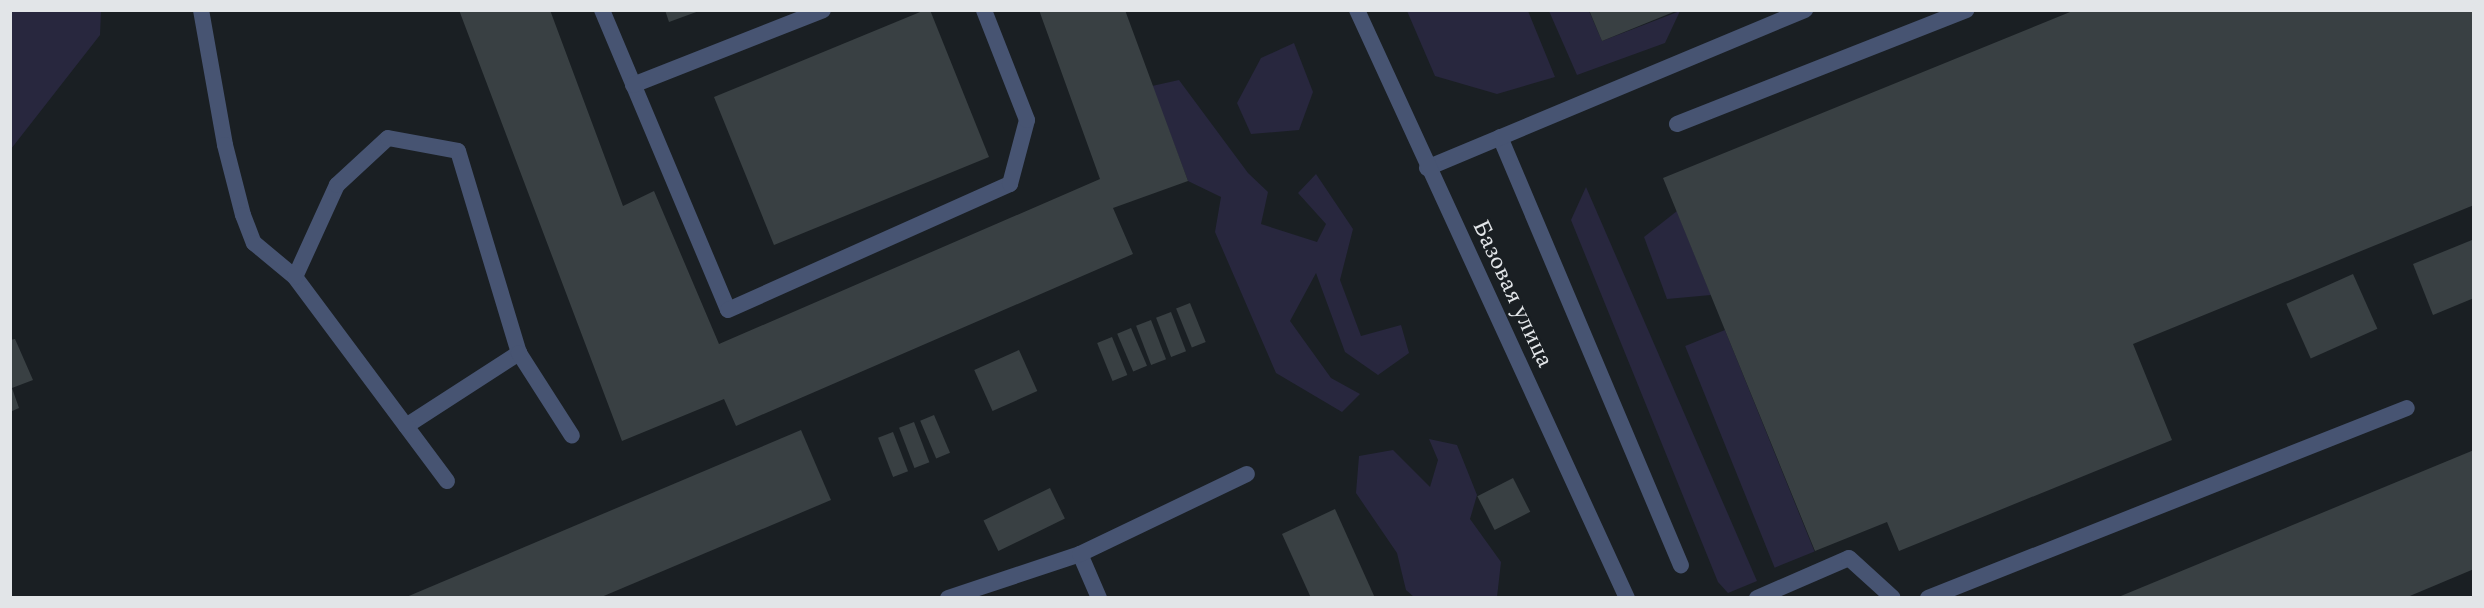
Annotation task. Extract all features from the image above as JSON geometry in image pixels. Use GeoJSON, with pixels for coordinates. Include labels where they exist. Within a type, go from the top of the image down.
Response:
{"type":"FeatureCollection","features":[{"type":"Feature","properties":{"kind":"street"},"geometry":{"type":"LineString","coordinates":[[201,10],[225,146],[243,215],[254,243],[296,277],[447,481]]}},
{"type":"Feature","properties":{"kind":"street"},"geometry":{"type":"LineString","coordinates":[[602,10],[728,310],[1011,184],[1027,120],[984,10]]}},
{"type":"Feature","properties":{"kind":"street"},"geometry":{"type":"LineString","coordinates":[[633,85],[823,10]]}},
{"type":"Feature","properties":{"kind":"street","name":"Базовая улица"},"geometry":{"type":"LineString","coordinates":[[1357,10],[1427,168],[1627,597]]}},
{"type":"Feature","properties":{"kind":"street"},"geometry":{"type":"LineString","coordinates":[[1427,168],[1805,10]]}},
{"type":"Feature","properties":{"kind":"street"},"geometry":{"type":"LineString","coordinates":[[1677,124],[1966,10]]}},
{"type":"Feature","properties":{"kind":"street"},"geometry":{"type":"LineString","coordinates":[[1500,137],[1681,565]]}},
{"type":"Feature","properties":{"kind":"street"},"geometry":{"type":"LineString","coordinates":[[296,277],[337,185],[388,138],[458,151],[519,353],[572,436]]}},
{"type":"Feature","properties":{"kind":"street"},"geometry":{"type":"LineString","coordinates":[[406,426],[519,353]]}},
{"type":"Feature","properties":{"kind":"street"},"geometry":{"type":"LineString","coordinates":[[1928,597],[2407,408]]}},
{"type":"Feature","properties":{"kind":"street"},"geometry":{"type":"LineString","coordinates":[[948,597],[1080,555],[1247,474]]}},
{"type":"Feature","properties":{"kind":"street"},"geometry":{"type":"LineString","coordinates":[[1080,555],[1099,597]]}},
{"type":"Feature","properties":{"kind":"street"},"geometry":{"type":"LineString","coordinates":[[1758,597],[1850,558],[1893,597]]}},
{"type":"Feature","properties":{"kind":"shaded area"},"geometry":{"type":"Polygon","coordinates":[[[11,10],[101,11],[100,35],[11,149],[11,10]]]}},
{"type":"Feature","properties":{"kind":"shaded area"},"geometry":{"type":"Polygon","coordinates":[[[1407,11],[1528,11],[1555,77],[1497,94],[1435,76],[1407,11]]]}},
{"type":"Feature","properties":{"kind":"shaded area"},"geometry":{"type":"Polygon","coordinates":[[[1549,11],[1589,11],[1602,41],[1680,11],[1665,43],[1577,75],[1549,11]]]}},
{"type":"Feature","properties":{"kind":"shaded area"},"geometry":{"type":"Polygon","coordinates":[[[1294,43],[1313,92],[1299,130],[1251,134],[1237,103],[1261,58],[1294,43]]]}},
{"type":"Feature","properties":{"kind":"shaded area"},"geometry":{"type":"Polygon","coordinates":[[[1179,80],[1248,173],[1268,192],[1261,224],[1317,242],[1326,224],[1298,193],[1316,174],[1353,229],[1340,280],[1361,336],[1401,325],[1409,353],[1378,375],[1345,352],[1316,273],[1290,321],[1331,378],[1360,394],[1342,412],[1276,373],[1215,232],[1221,197],[1188,181],[1152,86],[1179,80]]]}},
{"type":"Feature","properties":{"kind":"shaded area"},"geometry":{"type":"Polygon","coordinates":[[[1586,187],[1757,581],[1728,593],[1718,582],[1571,220],[1586,187]]]}},
{"type":"Feature","properties":{"kind":"shaded area"},"geometry":{"type":"Polygon","coordinates":[[[1677,211],[1711,295],[1667,299],[1644,237],[1677,211]]]}},
{"type":"Feature","properties":{"kind":"shaded area"},"geometry":{"type":"Polygon","coordinates":[[[1725,330],[1815,552],[1775,568],[1685,346],[1725,330]]]}},
{"type":"Feature","properties":{"kind":"shaded area"},"geometry":{"type":"Polygon","coordinates":[[[1429,439],[1457,445],[1477,495],[1470,519],[1501,562],[1497,597],[1414,597],[1406,590],[1397,553],[1356,493],[1359,456],[1393,450],[1430,487],[1438,460],[1429,439]]]}},
{"type":"Feature","properties":{"kind":"building"},"geometry":{"type":"Polygon","coordinates":[[[459,10],[550,10],[623,206],[654,191],[719,344],[1100,179],[1039,10],[1125,10],[1188,181],[1113,208],[1133,254],[736,426],[724,399],[622,441],[459,10]]]}},
{"type":"Feature","properties":{"kind":"building"},"geometry":{"type":"Polygon","coordinates":[[[665,10],[699,10],[699,11],[669,22],[665,10]]]}},
{"type":"Feature","properties":{"kind":"building"},"geometry":{"type":"Polygon","coordinates":[[[925,10],[930,10],[989,157],[774,245],[714,97],[925,10]]]}},
{"type":"Feature","properties":{"kind":"building"},"geometry":{"type":"Polygon","coordinates":[[[1589,10],[1676,10],[1676,11],[1602,41],[1589,10]]]}},
{"type":"Feature","properties":{"kind":"building"},"geometry":{"type":"Polygon","coordinates":[[[2075,10],[2474,10],[2474,205],[2133,344],[2172,440],[1899,551],[1887,522],[1815,551],[1663,178],[2075,10]]]}},
{"type":"Feature","properties":{"kind":"building"},"geometry":{"type":"Polygon","coordinates":[[[2472,240],[2474,298],[2433,315],[2413,264],[2472,240]]]}},
{"type":"Feature","properties":{"kind":"building"},"geometry":{"type":"Polygon","coordinates":[[[2353,274],[2377,329],[2311,359],[2286,304],[2353,274]]]}},
{"type":"Feature","properties":{"kind":"building"},"geometry":{"type":"Polygon","coordinates":[[[1190,303],[1206,342],[1192,348],[1176,309],[1190,303]]]}},
{"type":"Feature","properties":{"kind":"building"},"geometry":{"type":"Polygon","coordinates":[[[1171,312],[1186,351],[1171,357],[1156,318],[1171,312]]]}},
{"type":"Feature","properties":{"kind":"building"},"geometry":{"type":"Polygon","coordinates":[[[1151,320],[1166,359],[1151,365],[1136,326],[1151,320]]]}},
{"type":"Feature","properties":{"kind":"building"},"geometry":{"type":"Polygon","coordinates":[[[1131,328],[1147,366],[1133,372],[1117,334],[1131,328]]]}},
{"type":"Feature","properties":{"kind":"building"},"geometry":{"type":"Polygon","coordinates":[[[1112,337],[1127,375],[1113,381],[1097,343],[1112,337]]]}},
{"type":"Feature","properties":{"kind":"building"},"geometry":{"type":"Polygon","coordinates":[[[15,339],[33,380],[12,388],[19,408],[10,412],[10,340],[15,339]]]}},
{"type":"Feature","properties":{"kind":"building"},"geometry":{"type":"Polygon","coordinates":[[[1019,350],[1037,391],[993,411],[974,370],[1019,350]]]}},
{"type":"Feature","properties":{"kind":"building"},"geometry":{"type":"Polygon","coordinates":[[[934,415],[950,453],[936,459],[920,421],[934,415]]]}},
{"type":"Feature","properties":{"kind":"building"},"geometry":{"type":"Polygon","coordinates":[[[914,422],[929,462],[914,468],[899,428],[914,422]]]}},
{"type":"Feature","properties":{"kind":"building"},"geometry":{"type":"Polygon","coordinates":[[[801,430],[831,500],[599,598],[404,598],[801,430]]]}},
{"type":"Feature","properties":{"kind":"building"},"geometry":{"type":"Polygon","coordinates":[[[893,432],[908,471],[893,477],[878,438],[893,432]]]}},
{"type":"Feature","properties":{"kind":"building"},"geometry":{"type":"Polygon","coordinates":[[[2474,450],[2474,569],[2405,598],[2116,598],[2474,450]]]}},
{"type":"Feature","properties":{"kind":"building"},"geometry":{"type":"Polygon","coordinates":[[[1513,478],[1530,512],[1495,530],[1477,496],[1513,478]]]}},
{"type":"Feature","properties":{"kind":"building"},"geometry":{"type":"Polygon","coordinates":[[[1050,488],[1065,519],[998,551],[983,520],[1050,488]]]}},
{"type":"Feature","properties":{"kind":"building"},"geometry":{"type":"Polygon","coordinates":[[[1335,509],[1375,598],[1311,598],[1282,534],[1335,509]]]}}]}
